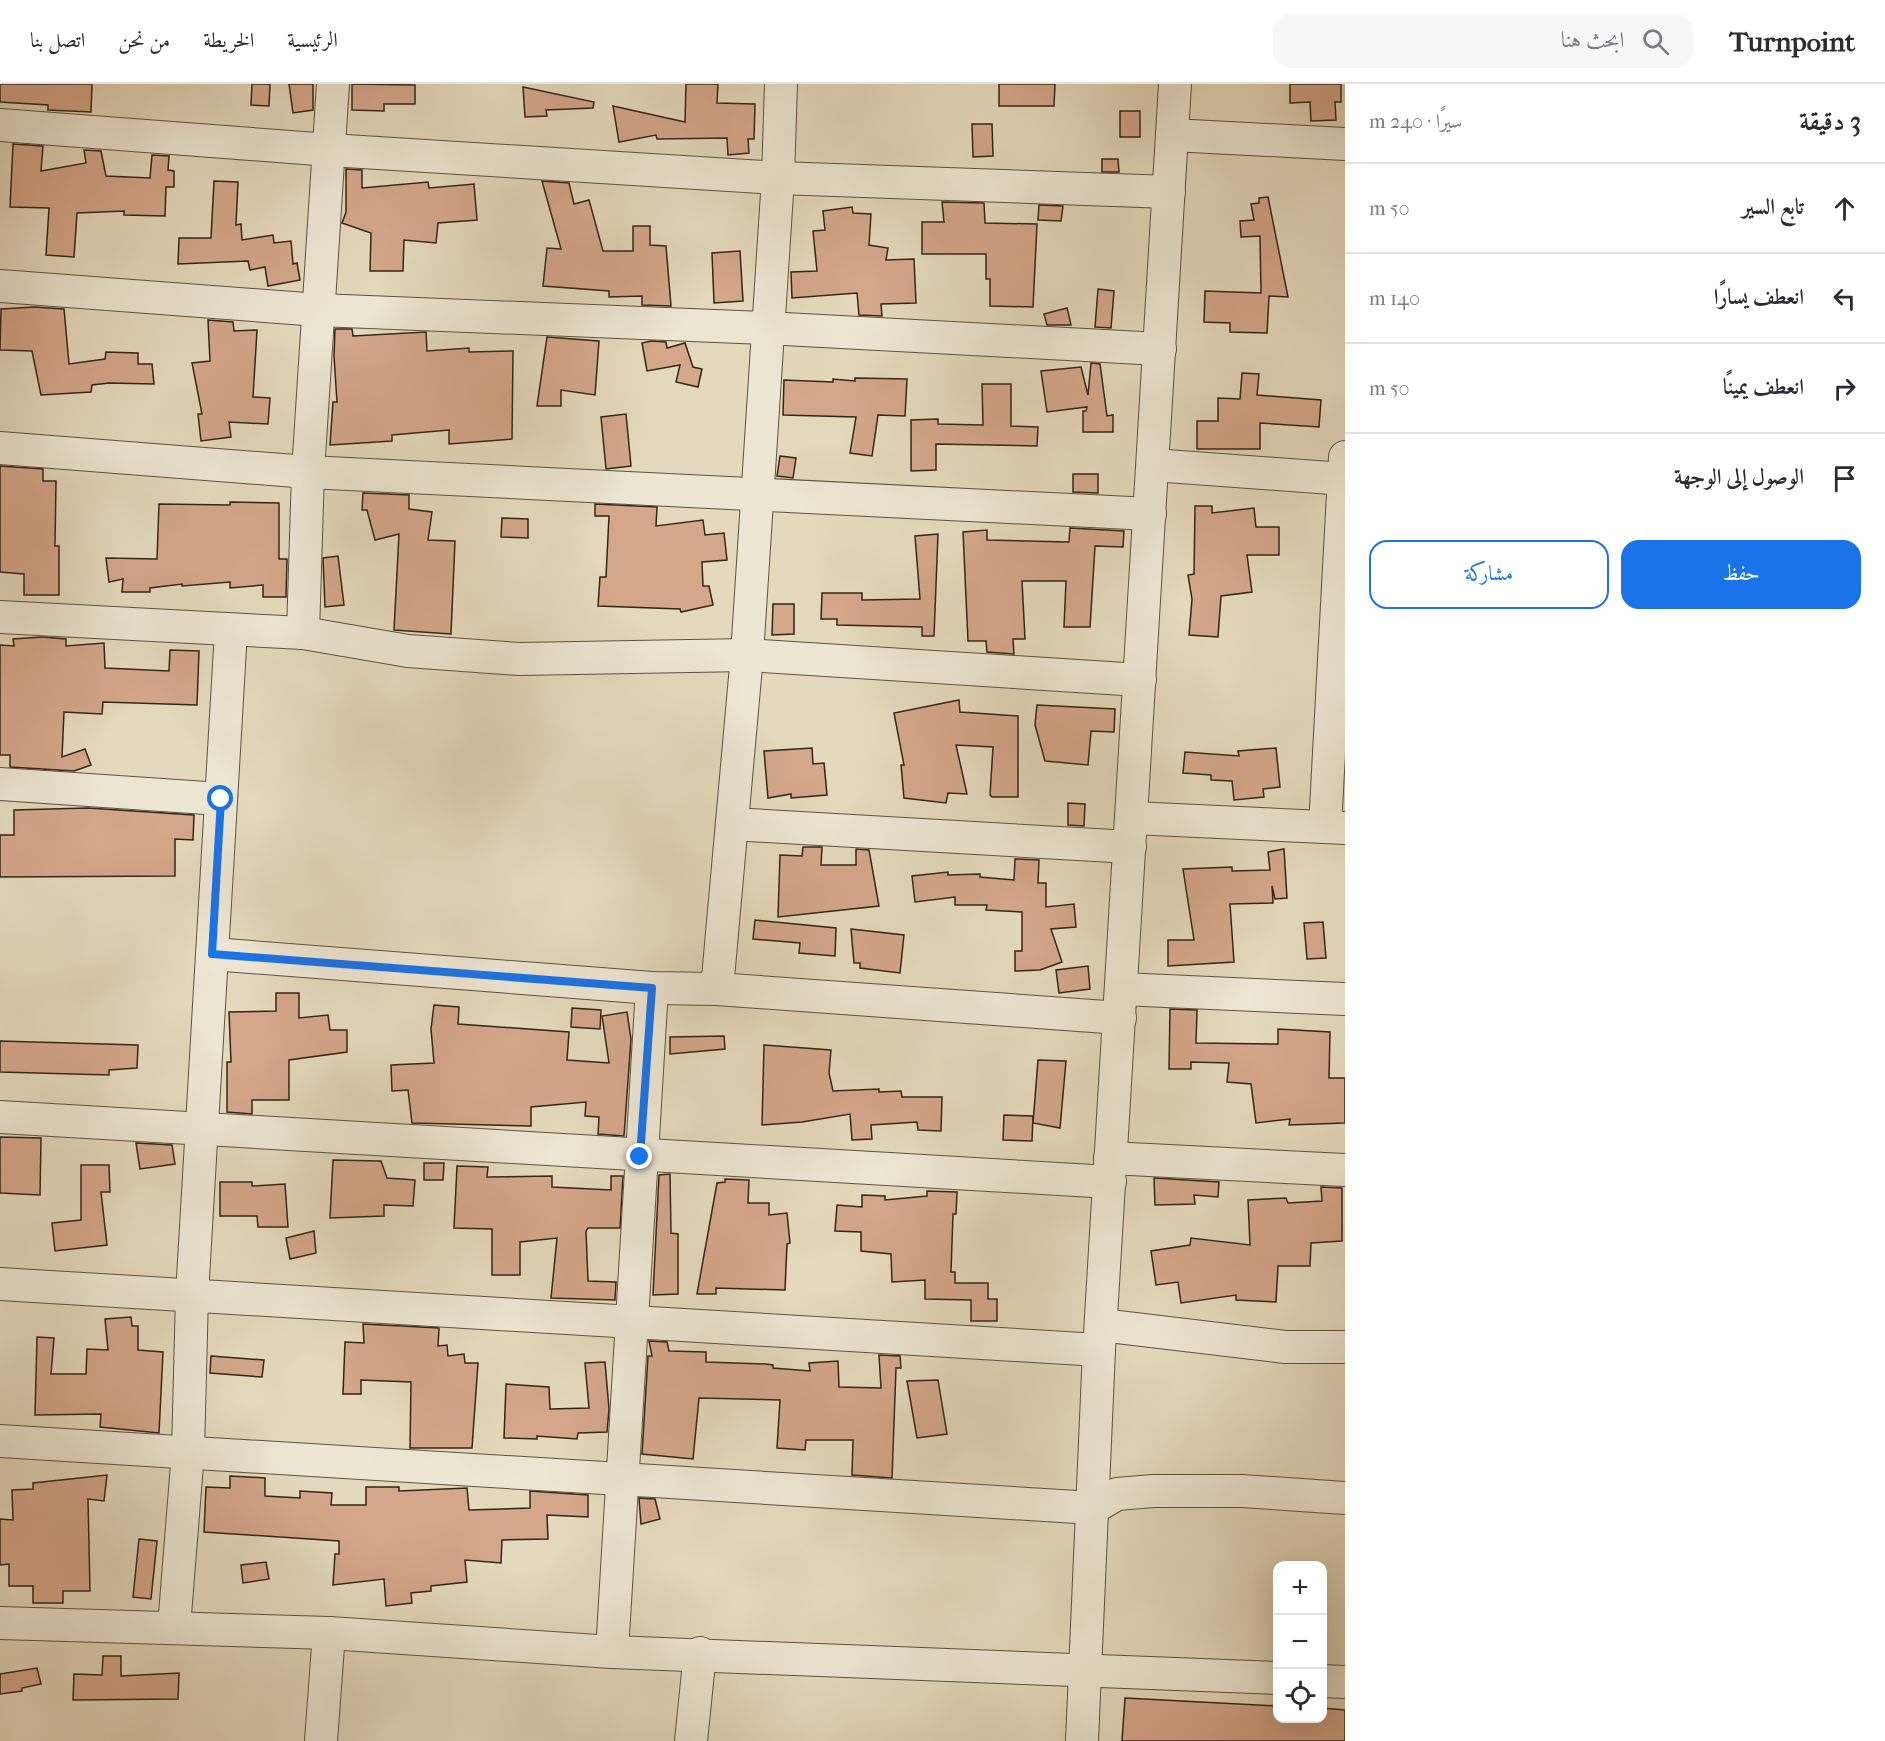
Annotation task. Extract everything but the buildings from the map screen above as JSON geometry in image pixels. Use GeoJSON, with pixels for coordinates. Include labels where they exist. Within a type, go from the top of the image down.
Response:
{"type":"FeatureCollection","features":[{"type":"Feature","properties":{"kind":"street"},"geometry":{"type":"LineString","coordinates":[[303,633],[308,472],[333,84]]}},
{"type":"Feature","properties":{"kind":"street"},"geometry":{"type":"LineString","coordinates":[[717,989],[747,655],[766,328],[778,178],[781,84]]}},
{"type":"Feature","properties":{"kind":"street"},"geometry":{"type":"LineString","coordinates":[[1082,1741],[1100,1338],[1175,84]]}},
{"type":"Feature","properties":{"kind":"street"},"geometry":{"type":"LineString","coordinates":[[0,125],[330,150],[778,178],[1169,192]]}},
{"type":"Feature","properties":{"kind":"street"},"geometry":{"type":"LineString","coordinates":[[1172,135],[1345,144]]}},
{"type":"Feature","properties":{"kind":"street"},"geometry":{"type":"LineString","coordinates":[[0,286],[319,310],[766,328],[1160,349]]}},
{"type":"Feature","properties":{"kind":"street"},"geometry":{"type":"LineString","coordinates":[[0,448],[308,472],[1150,514]]}},
{"type":"Feature","properties":{"kind":"street"},"geometry":{"type":"LineString","coordinates":[[732,824],[1131,833],[1335,828],[1345,472],[1153,465]]}},
{"type":"Feature","properties":{"kind":"street"},"geometry":{"type":"LineString","coordinates":[[0,616],[231,631],[303,633],[408,651],[519,659],[747,655],[1140,680]]}},
{"type":"Feature","properties":{"kind":"street"},"geometry":{"type":"LineString","coordinates":[[174,1627],[188,1452],[192,1295],[231,631]]}},
{"type":"Feature","properties":{"kind":"street"},"geometry":{"type":"LineString","coordinates":[[0,784],[221,799]]}},
{"type":"Feature","properties":{"kind":"street"},"geometry":{"type":"LineString","coordinates":[[212,954],[652,988],[1120,1004],[1345,999]]}},
{"type":"Feature","properties":{"kind":"street"},"geometry":{"type":"LineString","coordinates":[[612,1652],[633,1322],[640,1157],[652,988]]}},
{"type":"Feature","properties":{"kind":"street"},"geometry":{"type":"LineString","coordinates":[[0,1117],[640,1157],[1110,1170],[1345,1170]]}},
{"type":"Feature","properties":{"kind":"street"},"geometry":{"type":"LineString","coordinates":[[0,1284],[633,1322],[1100,1338],[1285,1347],[1345,1347]]}},
{"type":"Feature","properties":{"kind":"street"},"geometry":{"type":"LineString","coordinates":[[0,1441],[1093,1508],[1117,1494],[1153,1491],[1242,1491],[1345,1498]]}},
{"type":"Feature","properties":{"kind":"street"},"geometry":{"type":"LineString","coordinates":[[0,1623],[329,1633],[612,1652],[700,1653],[1273,1678]]}},
{"type":"Feature","properties":{"kind":"street"},"geometry":{"type":"LineString","coordinates":[[321,1741],[329,1633]]}},
{"type":"Feature","properties":{"kind":"street"},"geometry":{"type":"LineString","coordinates":[[691,1741],[700,1653]]}},
{"type":"Feature","properties":{"kind":"street"},"geometry":{"type":"LineString","coordinates":[[1327,1681],[1345,1682]]}},
{"type":"Feature","properties":{"kind":"route"},"geometry":{"type":"LineString","coordinates":[[221,799],[212,954],[652,988],[640,1157]]}}]}
